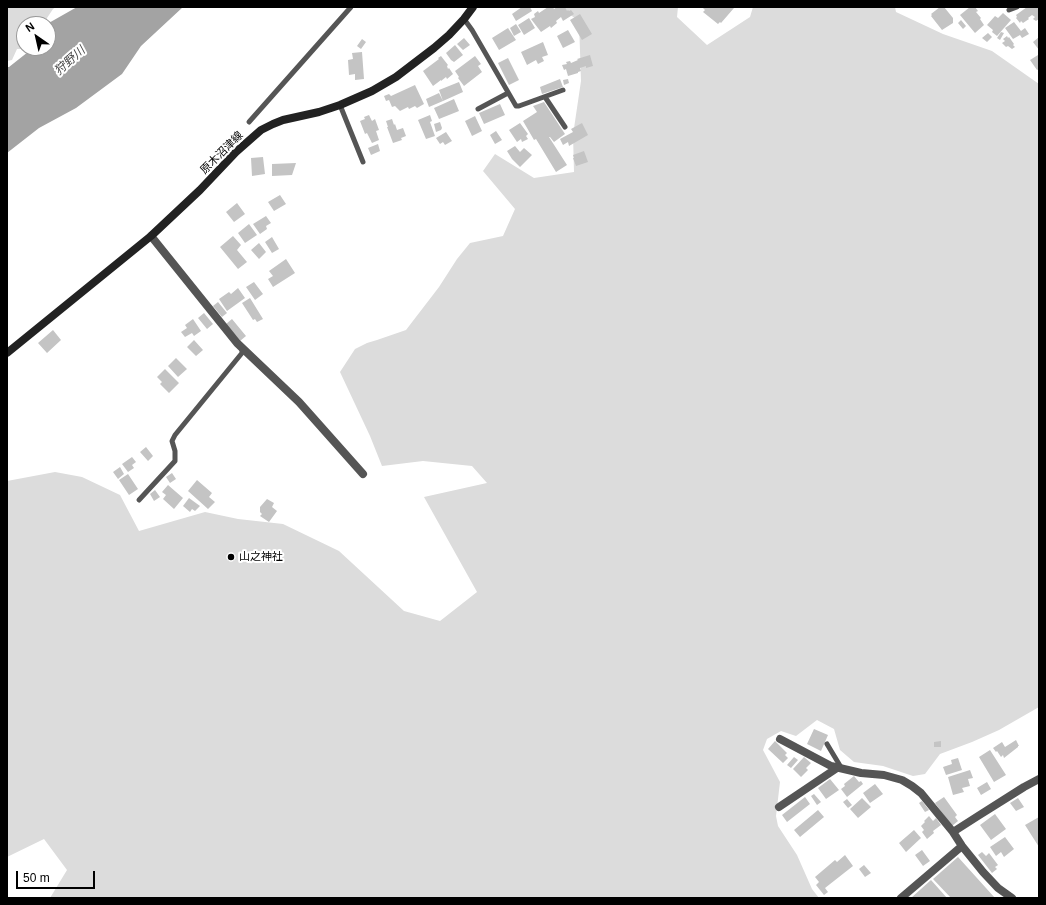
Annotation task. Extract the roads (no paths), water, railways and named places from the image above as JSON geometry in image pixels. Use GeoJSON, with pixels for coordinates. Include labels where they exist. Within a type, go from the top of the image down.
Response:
{"type":"FeatureCollection","features":[{"type":"Feature","properties":{"kind":"main road","name":"原木沼津線"},"geometry":{"type":"LineString","coordinates":[[7,353],[151,236],[261,130],[283,120],[319,112],[340,105],[372,91],[396,77],[434,48],[464,20],[473,7]]}},
{"type":"Feature","properties":{"kind":"street"},"geometry":{"type":"LineString","coordinates":[[151,236],[236,343],[299,402],[363,474]]}},
{"type":"Feature","properties":{"kind":"street"},"geometry":{"type":"LineString","coordinates":[[780,739],[831,766],[861,774],[884,775],[902,780],[912,786],[921,793],[983,872],[998,888],[1012,898]]}},
{"type":"Feature","properties":{"kind":"street"},"geometry":{"type":"LineString","coordinates":[[779,807],[840,769]]}},
{"type":"Feature","properties":{"kind":"street"},"geometry":{"type":"LineString","coordinates":[[953,832],[1039,779]]}},
{"type":"Feature","properties":{"kind":"street"},"geometry":{"type":"LineString","coordinates":[[901,898],[962,846]]}},
{"type":"Feature","properties":{"kind":"lane"},"geometry":{"type":"LineString","coordinates":[[249,122],[351,7]]}},
{"type":"Feature","properties":{"kind":"lane"},"geometry":{"type":"LineString","coordinates":[[1009,10],[1017,7]]}},
{"type":"Feature","properties":{"kind":"lane"},"geometry":{"type":"LineString","coordinates":[[464,20],[472,30],[516,106],[563,90]]}},
{"type":"Feature","properties":{"kind":"lane"},"geometry":{"type":"LineString","coordinates":[[478,109],[508,93]]}},
{"type":"Feature","properties":{"kind":"lane"},"geometry":{"type":"LineString","coordinates":[[545,97],[565,127]]}},
{"type":"Feature","properties":{"kind":"lane"},"geometry":{"type":"LineString","coordinates":[[340,105],[363,162]]}},
{"type":"Feature","properties":{"kind":"lane"},"geometry":{"type":"LineString","coordinates":[[139,500],[175,461],[175,451],[172,441],[175,435],[242,353],[242,348]]}},
{"type":"Feature","properties":{"kind":"lane"},"geometry":{"type":"LineString","coordinates":[[827,744],[840,769]]}},
{"type":"Feature","properties":{"kind":"water","name":"狩野川"},"geometry":{"type":"Polygon","coordinates":[[[77,7],[183,7],[141,46],[122,74],[76,108],[39,128],[7,153],[7,67],[23,56],[56,56],[56,19],[77,7]]]}},
{"type":"Feature","properties":{"kind":"place","name":"山之神社"},"geometry":{"type":"Point","coordinates":[231,557]}}]}
